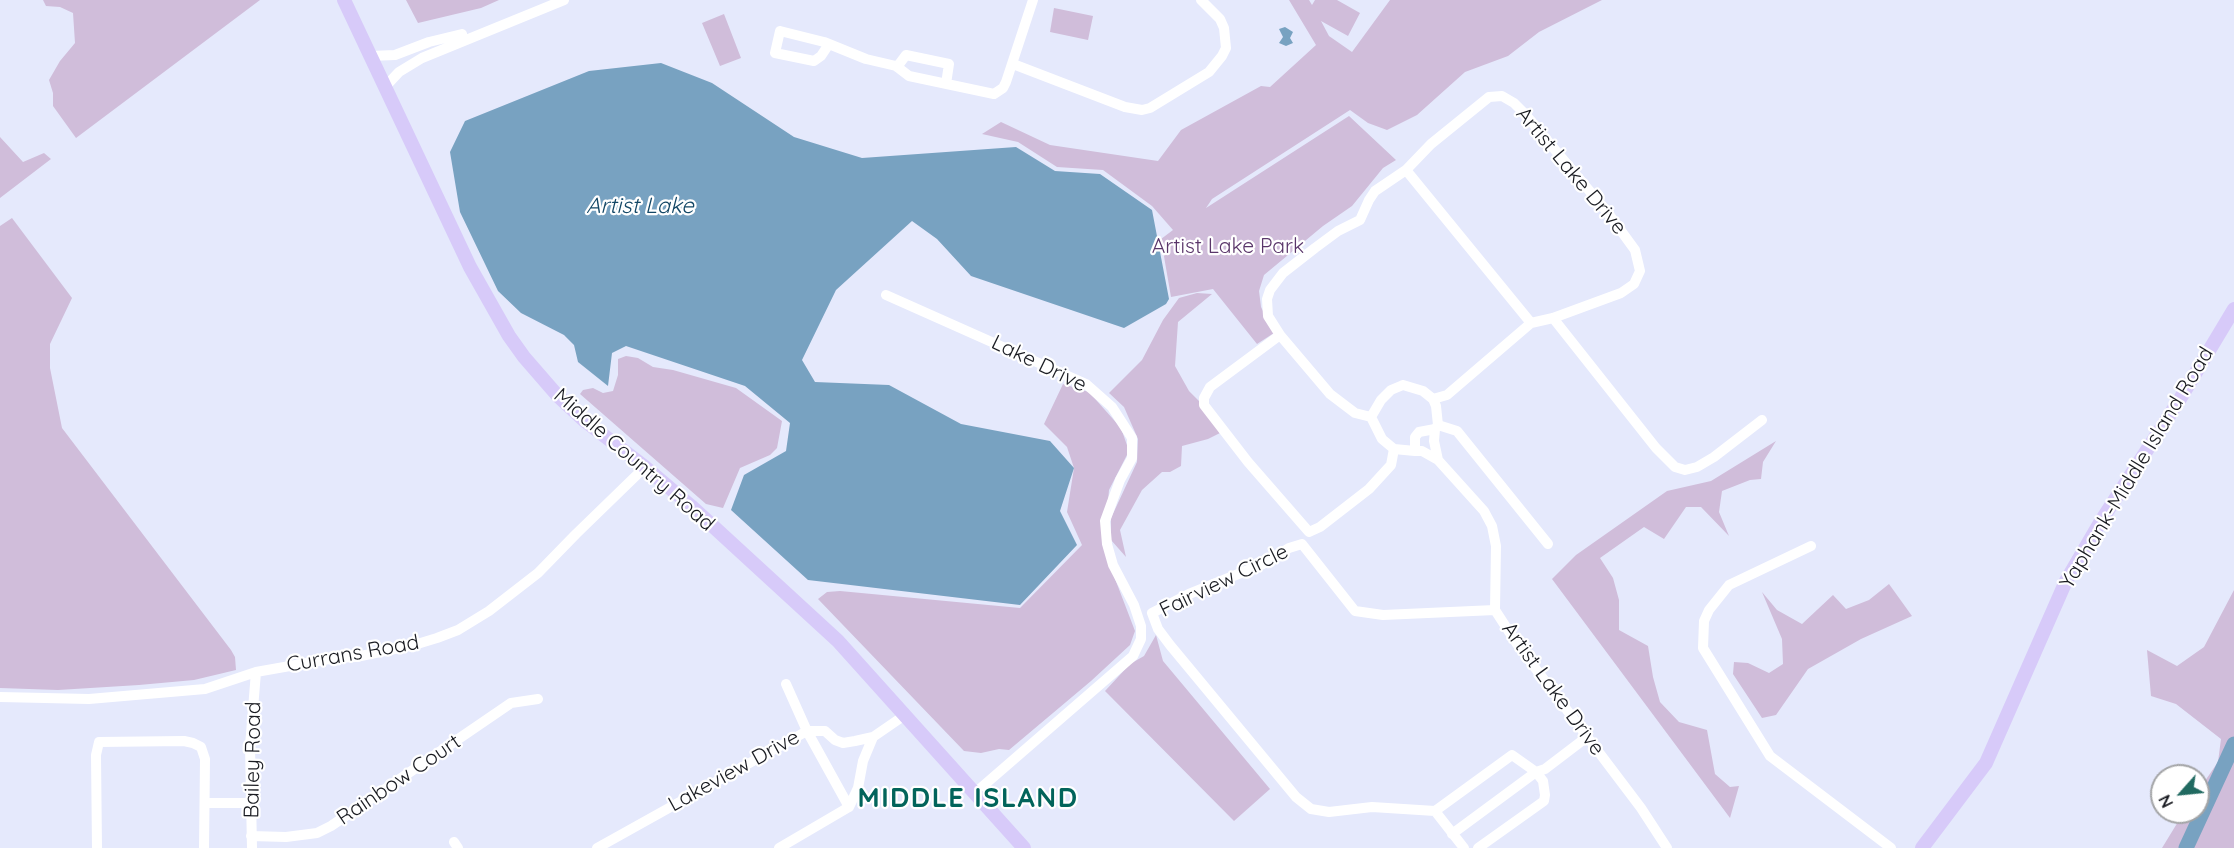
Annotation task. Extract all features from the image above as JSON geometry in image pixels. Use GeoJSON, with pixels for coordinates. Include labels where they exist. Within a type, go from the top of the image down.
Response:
{"type":"FeatureCollection","features":[{"type":"Feature","properties":{"kind":"main road","name":"Middle Country Road"},"geometry":{"type":"LineString","coordinates":[[344,0],[470,267],[509,336],[524,357],[557,395],[585,421],[645,467],[816,619],[1024,848]]}},
{"type":"Feature","properties":{"kind":"main road","name":"Yaphank-Middle Island Road"},"geometry":{"type":"LineString","coordinates":[[1922,848],[1986,763],[2066,581],[2234,309]]}},
{"type":"Feature","properties":{"kind":"street"},"geometry":{"type":"LineString","coordinates":[[385,87],[399,72],[415,61],[564,0]]}},
{"type":"Feature","properties":{"kind":"street"},"geometry":{"type":"LineString","coordinates":[[830,44],[814,61],[775,52],[780,31],[830,44],[866,59],[897,67],[909,76],[994,94],[999,92],[1006,82],[1033,0]]}},
{"type":"Feature","properties":{"kind":"street"},"geometry":{"type":"LineString","coordinates":[[1013,64],[1125,107],[1142,110],[1150,108],[1209,72],[1226,48],[1220,19],[1201,0]]}},
{"type":"Feature","properties":{"kind":"street"},"geometry":{"type":"LineString","coordinates":[[370,56],[395,55],[441,39],[497,26]]}},
{"type":"Feature","properties":{"kind":"street"},"geometry":{"type":"LineString","coordinates":[[410,50],[415,61]]}},
{"type":"Feature","properties":{"kind":"street"},"geometry":{"type":"LineString","coordinates":[[897,67],[906,55],[949,64],[946,84]]}},
{"type":"Feature","properties":{"kind":"street","name":"Artist Lake Drive"},"geometry":{"type":"LineString","coordinates":[[1371,417],[1355,413],[1330,394],[1280,334],[1268,316],[1267,298],[1275,281],[1282,273],[1338,231],[1360,220],[1375,191],[1406,170],[1431,144],[1489,97],[1502,96],[1514,102],[1625,235],[1635,250],[1640,271],[1634,284],[1621,293],[1552,318],[1531,323],[1447,395],[1433,399]]}},
{"type":"Feature","properties":{"kind":"street"},"geometry":{"type":"LineString","coordinates":[[1406,170],[1531,323]]}},
{"type":"Feature","properties":{"kind":"street","name":"Lake Drive"},"geometry":{"type":"LineString","coordinates":[[886,295],[1086,384],[1112,407],[1132,438],[1132,458],[1120,480],[1105,521],[1107,544],[1113,565],[1134,605],[1141,639],[1133,656],[975,793]]}},
{"type":"Feature","properties":{"kind":"street"},"geometry":{"type":"LineString","coordinates":[[1552,318],[1656,448],[1675,467],[1685,470],[1697,467],[1714,457],[1762,420]]}},
{"type":"Feature","properties":{"kind":"street"},"geometry":{"type":"LineString","coordinates":[[1280,334],[1210,387],[1204,398],[1204,405],[1309,532],[1369,489],[1390,465],[1394,449],[1382,439],[1371,417],[1381,400],[1391,390],[1403,385],[1423,391],[1433,399],[1436,406],[1434,441],[1438,460]]}},
{"type":"Feature","properties":{"kind":"street"},"geometry":{"type":"LineString","coordinates":[[1415,451],[1415,437],[1419,432],[1436,427],[1457,431],[1548,544]]}},
{"type":"Feature","properties":{"kind":"street","name":"Artist Lake Drive"},"geometry":{"type":"LineString","coordinates":[[1394,449],[1422,451],[1438,460],[1484,512],[1492,526],[1496,546],[1495,610],[1517,644],[1641,808],[1667,848]]}},
{"type":"Feature","properties":{"kind":"street","name":"Currans Road"},"geometry":{"type":"LineString","coordinates":[[0,697],[89,699],[205,689],[256,672],[335,658],[356,657],[414,645],[458,630],[489,611],[538,573],[645,467]]}},
{"type":"Feature","properties":{"kind":"street","name":"Fairview Circle"},"geometry":{"type":"LineString","coordinates":[[1435,811],[1372,807],[1329,812],[1311,809],[1296,796],[1177,654],[1158,628],[1152,613],[1189,594],[1263,564],[1288,548],[1302,544],[1354,611],[1383,615],[1495,610]]}},
{"type":"Feature","properties":{"kind":"street"},"geometry":{"type":"LineString","coordinates":[[1811,546],[1728,585],[1709,610],[1704,621],[1703,648],[1770,756],[1891,848]]}},
{"type":"Feature","properties":{"kind":"street","name":"Bailey Road"},"geometry":{"type":"LineString","coordinates":[[252,842],[250,746],[256,672]]}},
{"type":"Feature","properties":{"kind":"street"},"geometry":{"type":"LineString","coordinates":[[786,684],[807,731],[849,807]]}},
{"type":"Feature","properties":{"kind":"street","name":"Rainbow Court"},"geometry":{"type":"LineString","coordinates":[[252,842],[317,833],[331,826],[511,703],[538,699]]}},
{"type":"Feature","properties":{"kind":"street","name":"Lakeview Drive"},"geometry":{"type":"LineString","coordinates":[[597,848],[807,731],[825,731],[835,740],[843,743],[873,737],[905,715]]}},
{"type":"Feature","properties":{"kind":"street"},"geometry":{"type":"LineString","coordinates":[[779,848],[849,807],[858,788],[863,761],[873,737]]}},
{"type":"Feature","properties":{"kind":"street"},"geometry":{"type":"LineString","coordinates":[[1452,834],[1587,737]]}},
{"type":"Feature","properties":{"kind":"street"},"geometry":{"type":"LineString","coordinates":[[97,848],[96,755],[99,742],[184,741],[193,742],[201,747],[205,759],[204,848]]}},
{"type":"Feature","properties":{"kind":"street"},"geometry":{"type":"LineString","coordinates":[[1464,848],[1435,811],[1512,754],[1536,772],[1544,787],[1544,801],[1478,848]]}},
{"type":"Feature","properties":{"kind":"street"},"geometry":{"type":"LineString","coordinates":[[205,803],[251,803]]}},
{"type":"Feature","properties":{"kind":"green space"},"geometry":{"type":"Polygon","coordinates":[[[43,0],[260,0],[76,138],[53,106],[53,93],[49,80],[60,61],[75,43],[73,13],[60,7],[46,6],[43,0]]]}},
{"type":"Feature","properties":{"kind":"green space"},"geometry":{"type":"Polygon","coordinates":[[[406,0],[499,0],[481,8],[418,23],[406,0]]]}},
{"type":"Feature","properties":{"kind":"green space","name":"Artist Lake Park"},"geometry":{"type":"Polygon","coordinates":[[[1289,0],[1309,0],[1312,5],[1315,0],[1337,0],[1360,13],[1348,36],[1321,21],[1329,36],[1352,52],[1390,0],[1602,0],[1539,32],[1508,56],[1465,72],[1417,115],[1387,130],[1368,123],[1350,110],[1212,199],[1206,208],[1349,116],[1396,160],[1383,168],[1352,206],[1323,226],[1264,275],[1259,291],[1261,307],[1274,333],[1257,344],[1213,289],[1171,297],[1161,239],[1173,230],[1152,206],[1103,170],[1057,167],[1018,142],[982,134],[1001,122],[1050,145],[1158,161],[1181,130],[1261,86],[1270,87],[1316,45],[1289,0]]]}},
{"type":"Feature","properties":{"kind":"green space"},"geometry":{"type":"Polygon","coordinates":[[[1054,8],[1093,16],[1088,40],[1050,32],[1054,8]]]}},
{"type":"Feature","properties":{"kind":"green space"},"geometry":{"type":"Polygon","coordinates":[[[724,14],[741,58],[720,66],[702,23],[724,14]]]}},
{"type":"Feature","properties":{"kind":"green space"},"geometry":{"type":"Polygon","coordinates":[[[0,137],[23,162],[44,153],[51,159],[0,198],[0,137]]]}},
{"type":"Feature","properties":{"kind":"green space"},"geometry":{"type":"Polygon","coordinates":[[[12,218],[72,298],[50,344],[50,368],[62,428],[231,650],[235,657],[236,670],[194,680],[139,685],[58,690],[0,688],[0,226],[12,218]]]}},
{"type":"Feature","properties":{"kind":"green space"},"geometry":{"type":"Polygon","coordinates":[[[1197,293],[1212,294],[1178,322],[1175,366],[1189,391],[1201,403],[1220,433],[1182,446],[1181,466],[1170,472],[1162,472],[1142,490],[1120,530],[1126,557],[1111,540],[1111,518],[1137,462],[1138,439],[1124,407],[1109,393],[1142,360],[1163,320],[1179,298],[1197,293]]]}},
{"type":"Feature","properties":{"kind":"green space"},"geometry":{"type":"Polygon","coordinates":[[[626,356],[638,358],[653,367],[673,370],[736,388],[782,421],[777,448],[770,455],[740,468],[723,508],[706,504],[580,394],[583,390],[593,388],[603,393],[613,391],[618,375],[618,359],[626,356]]]}},
{"type":"Feature","properties":{"kind":"green space"},"geometry":{"type":"Polygon","coordinates":[[[1063,384],[1089,392],[1121,428],[1129,451],[1109,490],[1104,550],[1135,631],[1130,645],[1009,750],[999,749],[981,753],[964,751],[818,599],[827,592],[840,591],[1020,608],[1082,545],[1067,512],[1074,468],[1067,447],[1044,424],[1063,384]]]}},
{"type":"Feature","properties":{"kind":"green space"},"geometry":{"type":"Polygon","coordinates":[[[1776,441],[1763,462],[1761,479],[1750,480],[1722,491],[1719,512],[1729,536],[1701,507],[1686,507],[1664,539],[1644,527],[1600,558],[1613,578],[1619,600],[1619,630],[1648,646],[1660,702],[1679,722],[1707,730],[1715,774],[1730,787],[1739,786],[1730,818],[1552,579],[1576,555],[1667,491],[1711,481],[1776,441]]]}},
{"type":"Feature","properties":{"kind":"green space"},"geometry":{"type":"Polygon","coordinates":[[[1889,584],[1912,616],[1861,639],[1808,669],[1776,715],[1762,718],[1733,674],[1734,662],[1748,663],[1769,673],[1783,664],[1782,639],[1762,592],[1777,610],[1802,624],[1833,595],[1846,609],[1869,600],[1889,584]]]}},
{"type":"Feature","properties":{"kind":"green space"},"geometry":{"type":"Polygon","coordinates":[[[2234,590],[2234,848],[2162,848],[2177,824],[2210,824],[2210,774],[2218,762],[2221,739],[2176,704],[2151,696],[2147,650],[2177,666],[2204,647],[2234,590]]]}},
{"type":"Feature","properties":{"kind":"green space"},"geometry":{"type":"Polygon","coordinates":[[[1156,635],[1163,661],[1270,789],[1234,821],[1105,691],[1130,664],[1144,656],[1156,635]]]}},
{"type":"Feature","properties":{"kind":"water"},"geometry":{"type":"Polygon","coordinates":[[[1285,27],[1293,32],[1290,38],[1293,43],[1286,46],[1279,43],[1283,37],[1279,29],[1285,27]]]}},
{"type":"Feature","properties":{"kind":"water","name":"Artist Lake"},"geometry":{"type":"Polygon","coordinates":[[[661,63],[712,83],[794,137],[862,158],[1016,147],[1055,171],[1100,174],[1152,210],[1169,299],[1166,304],[1124,328],[971,276],[937,239],[912,221],[836,290],[802,360],[815,382],[889,385],[961,424],[1050,441],[1074,468],[1060,511],[1077,545],[1020,605],[808,580],[731,510],[744,475],[786,451],[790,423],[745,386],[626,346],[612,353],[608,386],[578,362],[574,345],[564,335],[521,313],[498,291],[460,212],[450,152],[465,121],[589,71],[661,63]]]}},
{"type":"Feature","properties":{"kind":"waterway"},"geometry":{"type":"LineString","coordinates":[[2186,848],[2234,744]]}},
{"type":"Feature","properties":{"kind":"district","name":"MIDDLE ISLAND"},"geometry":{"type":"Point","coordinates":[968,799]}}]}
